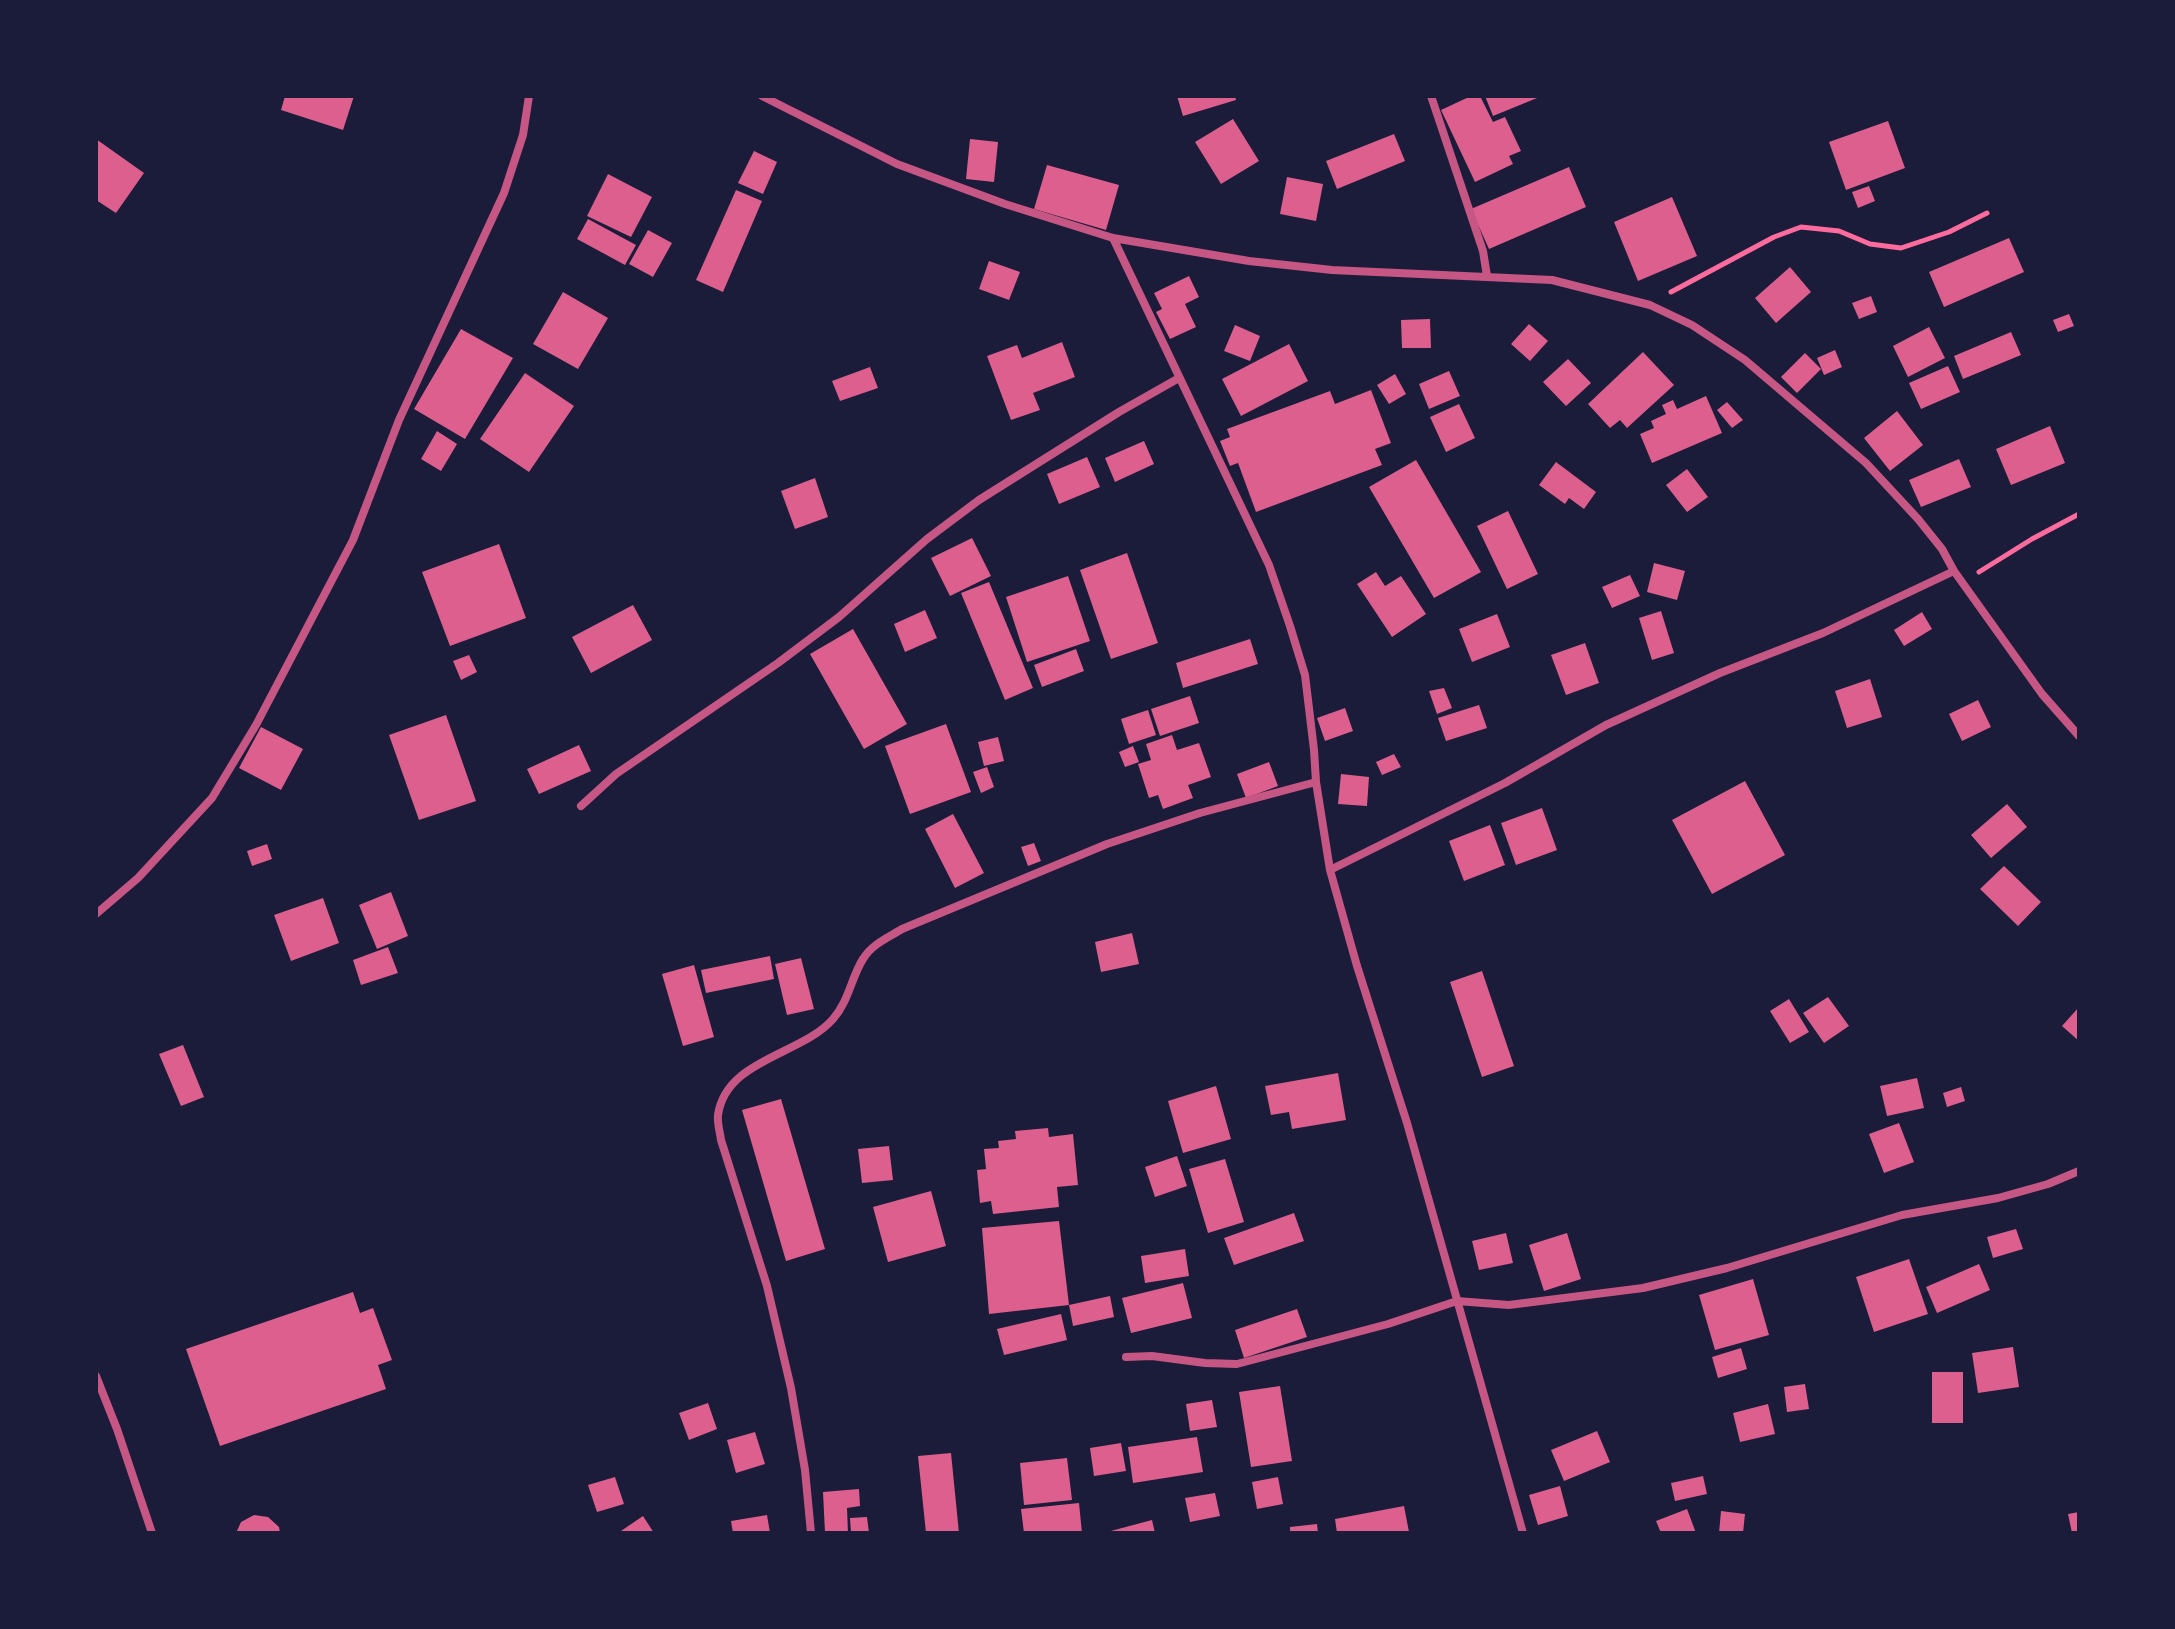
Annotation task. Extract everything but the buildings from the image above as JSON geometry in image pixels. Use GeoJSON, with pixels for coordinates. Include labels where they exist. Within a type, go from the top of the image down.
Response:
{"type":"FeatureCollection","features":[{"type":"Feature","properties":{"kind":"street"},"geometry":{"type":"LineString","coordinates":[[96,914],[138,878],[212,798],[263,711],[353,540],[399,420],[504,193],[523,135],[529,96]]}},
{"type":"Feature","properties":{"kind":"street"},"geometry":{"type":"LineString","coordinates":[[762,96],[897,164],[1005,204],[1113,238],[1249,261],[1332,270],[1552,280],[1650,305],[1692,325],[1745,360],[1866,463],[1942,549],[1954,571],[2042,694],[2079,736]]}},
{"type":"Feature","properties":{"kind":"street"},"geometry":{"type":"LineString","coordinates":[[1431,96],[1483,251],[1487,276]]}},
{"type":"Feature","properties":{"kind":"street"},"geometry":{"type":"LineString","coordinates":[[1113,238],[1269,565],[1290,626],[1305,675],[1316,782],[1330,870],[1407,1123],[1523,1533]]}},
{"type":"Feature","properties":{"kind":"street"},"geometry":{"type":"LineString","coordinates":[[581,806],[616,774],[815,636],[927,539],[979,500],[1179,378]]}},
{"type":"Feature","properties":{"kind":"street"},"geometry":{"type":"LineString","coordinates":[[1330,870],[1505,783],[1606,725],[1720,673],[1823,633],[1954,571]]}},
{"type":"Feature","properties":{"kind":"street"},"geometry":{"type":"LineString","coordinates":[[811,1533],[805,1470],[791,1388],[767,1286],[721,1140],[718,1116],[725,1094],[738,1078],[763,1061],[819,1032],[831,1021],[842,1007],[863,958],[877,944],[902,929],[1107,844],[1200,813],[1316,782]]}},
{"type":"Feature","properties":{"kind":"street"},"geometry":{"type":"LineString","coordinates":[[1126,1357],[1152,1356],[1237,1364],[1388,1324],[1457,1301],[1521,1304],[1643,1288],[1727,1268],[1902,1215],[1998,1198],[2048,1184],[2079,1171]]}},
{"type":"Feature","properties":{"kind":"street"},"geometry":{"type":"LineString","coordinates":[[96,1376],[152,1533]]}},
{"type":"Feature","properties":{"kind":"path"},"geometry":{"type":"LineString","coordinates":[[1650,305],[1774,237],[1801,227],[1839,231],[1870,244],[1901,248],[1949,232],[1987,213]]}},
{"type":"Feature","properties":{"kind":"path"},"geometry":{"type":"LineString","coordinates":[[1954,571],[1981,572],[2032,539],[2079,514]]}}]}
